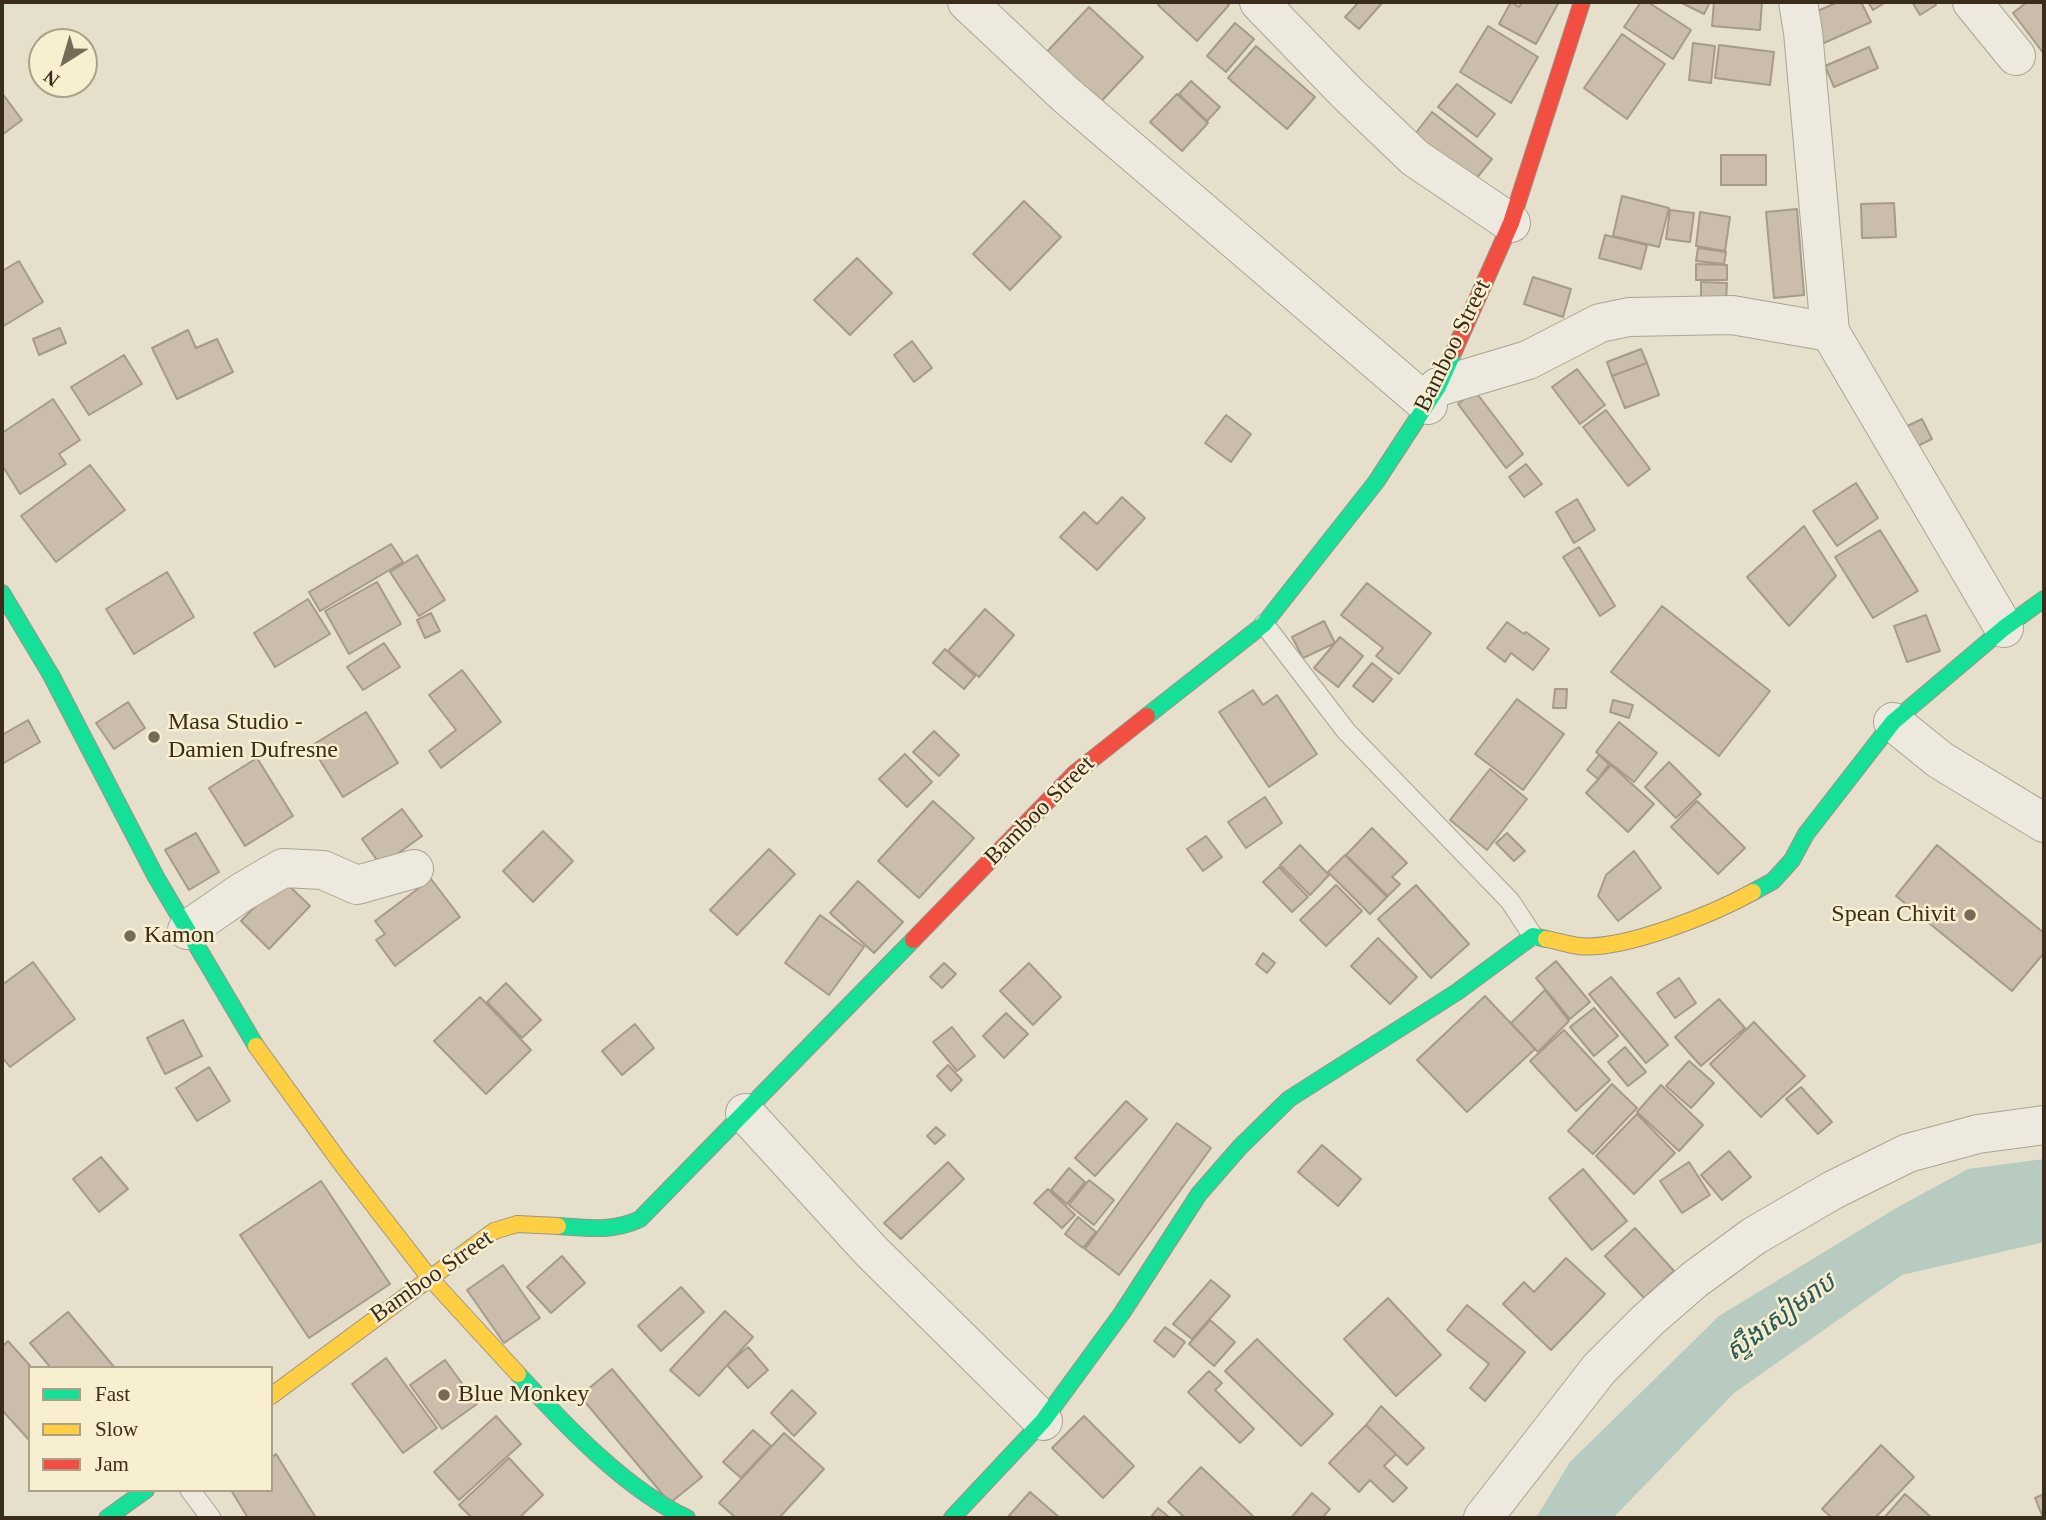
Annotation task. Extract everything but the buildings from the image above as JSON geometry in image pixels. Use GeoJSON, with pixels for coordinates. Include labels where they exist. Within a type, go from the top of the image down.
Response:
{"type":"FeatureCollection","features":[{"type":"Feature","properties":{"kind":"street"},"geometry":{"type":"LineString","coordinates":[[967,2],[1066,95],[1433,396],[1528,360],[1600,323],[1629,317],[1732,316],[1830,332]]}},
{"type":"Feature","properties":{"kind":"street"},"geometry":{"type":"LineString","coordinates":[[1259,2],[1348,94],[1415,158],[1511,223]]}},
{"type":"Feature","properties":{"kind":"street","name":"Bamboo Street"},"geometry":{"type":"LineString","coordinates":[[273,1394],[494,1231],[530,1224],[612,1229],[640,1219],[1075,773],[1264,624],[1376,482],[1433,396],[1511,223],[1582,2]]}},
{"type":"Feature","properties":{"kind":"street"},"geometry":{"type":"LineString","coordinates":[[1798,2],[1830,332],[2004,628]]}},
{"type":"Feature","properties":{"kind":"street"},"geometry":{"type":"LineString","coordinates":[[1972,2],[2016,55]]}},
{"type":"Feature","properties":{"kind":"street"},"geometry":{"type":"LineString","coordinates":[[2,593],[51,676],[156,877],[264,1059],[429,1277],[564,1424],[645,1494],[661,1506],[687,1518]]}},
{"type":"Feature","properties":{"kind":"street"},"geometry":{"type":"LineString","coordinates":[[952,1518],[1042,1421],[1122,1313],[1199,1194],[1240,1147],[1289,1099],[1457,992],[1533,936],[1580,946],[1624,942],[1721,910],[1773,881],[1792,860],[1806,834],[1892,722],[2004,628],[2044,599]]}},
{"type":"Feature","properties":{"kind":"street"},"geometry":{"type":"LineString","coordinates":[[1892,722],[1940,760],[2044,823]]}},
{"type":"Feature","properties":{"kind":"street"},"geometry":{"type":"LineString","coordinates":[[187,930],[283,868],[323,870],[357,885],[414,869]]}},
{"type":"Feature","properties":{"kind":"street"},"geometry":{"type":"LineString","coordinates":[[745,1114],[871,1251],[1042,1421]]}},
{"type":"Feature","properties":{"kind":"street"},"geometry":{"type":"LineString","coordinates":[[1483,1518],[1600,1369],[1648,1320],[1695,1280],[1754,1236],[1833,1190],[1908,1153],[1978,1134],[2044,1125]]}},
{"type":"Feature","properties":{"kind":"street"},"geometry":{"type":"LineString","coordinates":[[107,1518],[143,1492]]}},
{"type":"Feature","properties":{"kind":"lane"},"geometry":{"type":"LineString","coordinates":[[1264,624],[1346,731],[1510,901],[1533,936]]}},
{"type":"Feature","properties":{"kind":"lane"},"geometry":{"type":"LineString","coordinates":[[192,1492],[212,1518]]}},
{"type":"Feature","properties":{"kind":"water","name":"ស្ទឹងសៀមរាប"},"geometry":{"type":"Polygon","coordinates":[[[2044,1159],[2044,1242],[1902,1275],[1734,1393],[1613,1518],[1536,1518],[1570,1462],[1719,1316],[1898,1207],[1968,1169],[2044,1159]]]}},
{"type":"Feature","properties":{"kind":"traffic: fast"},"geometry":{"type":"LineString","coordinates":[[1147,716],[1264,624],[1376,482],[1438,387],[1454,351]]}},
{"type":"Feature","properties":{"kind":"traffic: fast"},"geometry":{"type":"LineString","coordinates":[[2,593],[51,675],[156,877],[256,1046]]}},
{"type":"Feature","properties":{"kind":"traffic: fast"},"geometry":{"type":"LineString","coordinates":[[1753,892],[1773,881],[1792,860],[1806,834],[1893,722],[2004,628],[2044,599]]}},
{"type":"Feature","properties":{"kind":"traffic: fast"},"geometry":{"type":"LineString","coordinates":[[952,1518],[1043,1421],[1122,1313],[1199,1194],[1240,1147],[1289,1099],[1457,992],[1533,936],[1546,939]]}},
{"type":"Feature","properties":{"kind":"traffic: fast"},"geometry":{"type":"LineString","coordinates":[[558,1226],[610,1227],[640,1219],[913,940]]}},
{"type":"Feature","properties":{"kind":"traffic: fast"},"geometry":{"type":"LineString","coordinates":[[518,1374],[575,1434],[618,1473],[664,1506],[687,1518]]}},
{"type":"Feature","properties":{"kind":"traffic: fast"},"geometry":{"type":"LineString","coordinates":[[107,1518],[143,1492]]}},
{"type":"Feature","properties":{"kind":"traffic: slow"},"geometry":{"type":"LineString","coordinates":[[1546,939],[1578,946],[1619,943],[1692,920],[1753,892]]}},
{"type":"Feature","properties":{"kind":"traffic: slow"},"geometry":{"type":"LineString","coordinates":[[256,1046],[340,1162],[429,1277],[518,1374]]}},
{"type":"Feature","properties":{"kind":"traffic: slow"},"geometry":{"type":"LineString","coordinates":[[273,1395],[494,1231],[517,1224],[558,1226]]}},
{"type":"Feature","properties":{"kind":"traffic: jam"},"geometry":{"type":"LineString","coordinates":[[1454,351],[1511,223],[1582,2]]}},
{"type":"Feature","properties":{"kind":"traffic: jam"},"geometry":{"type":"LineString","coordinates":[[913,940],[1075,773],[1147,716]]}},
{"type":"Feature","properties":{"kind":"place","name":"Masa Studio - Damien Dufresne"},"geometry":{"type":"Point","coordinates":[154,737]}},
{"type":"Feature","properties":{"kind":"place","name":"Spean Chivit"},"geometry":{"type":"Point","coordinates":[1970,915]}},
{"type":"Feature","properties":{"kind":"place","name":"Kamon"},"geometry":{"type":"Point","coordinates":[130,936]}},
{"type":"Feature","properties":{"kind":"place","name":"Blue Monkey"},"geometry":{"type":"Point","coordinates":[444,1395]}}]}
